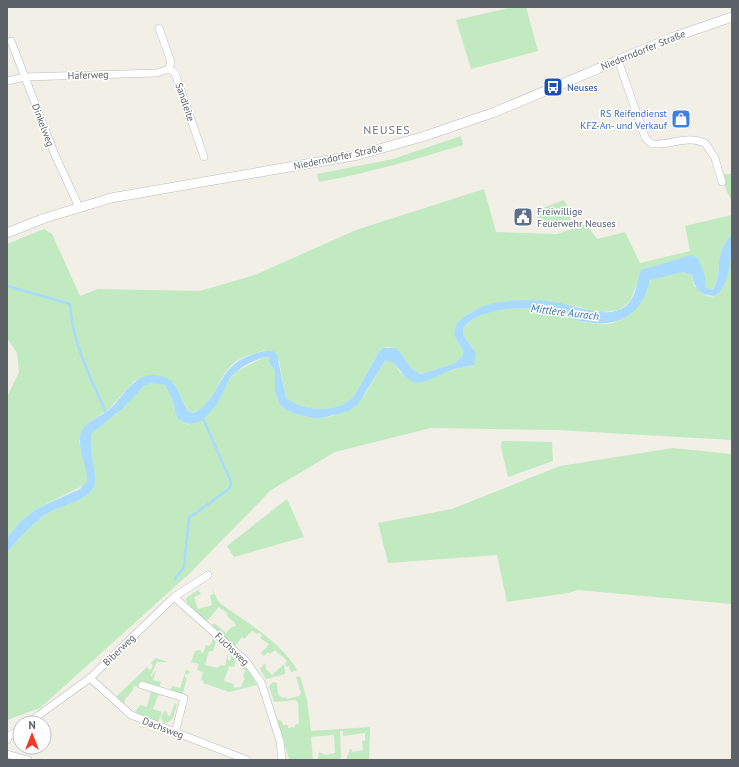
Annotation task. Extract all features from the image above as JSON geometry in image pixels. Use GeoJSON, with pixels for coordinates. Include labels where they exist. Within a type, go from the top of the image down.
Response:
{"type":"FeatureCollection","features":[{"type":"Feature","properties":{"kind":"main road","name":"Niederndorfer Straße"},"geometry":{"type":"LineString","coordinates":[[7,232],[79,207],[138,192],[358,155],[459,126],[670,38],[732,17]]}},
{"type":"Feature","properties":{"kind":"street","name":"Sandleite"},"geometry":{"type":"LineString","coordinates":[[159,28],[171,62],[169,69],[175,73],[204,156]]}},
{"type":"Feature","properties":{"kind":"street","name":"Dinkelweg"},"geometry":{"type":"LineString","coordinates":[[11,41],[55,155],[79,207]]}},
{"type":"Feature","properties":{"kind":"street"},"geometry":{"type":"LineString","coordinates":[[618,60],[645,137],[649,142],[655,144],[683,140],[705,143],[715,158],[722,182]]}},
{"type":"Feature","properties":{"kind":"street","name":"Haferweg"},"geometry":{"type":"LineString","coordinates":[[7,81],[25,77],[157,73],[169,69]]}},
{"type":"Feature","properties":{"kind":"street","name":"Biberweg"},"geometry":{"type":"LineString","coordinates":[[39,715],[90,678],[174,597],[208,576]]}},
{"type":"Feature","properties":{"kind":"street","name":"Fuchsweg"},"geometry":{"type":"LineString","coordinates":[[174,597],[245,660],[262,682],[280,742],[282,760]]}},
{"type":"Feature","properties":{"kind":"street","name":"Dachsweg"},"geometry":{"type":"LineString","coordinates":[[90,678],[131,715],[247,760]]}},
{"type":"Feature","properties":{"kind":"street"},"geometry":{"type":"LineString","coordinates":[[142,685],[184,698],[175,733]]}},
{"type":"Feature","properties":{"kind":"street"},"geometry":{"type":"LineString","coordinates":[[7,754],[28,760]]}},
{"type":"Feature","properties":{"kind":"green space"},"geometry":{"type":"Polygon","coordinates":[[[513,7],[526,7],[538,51],[471,69],[456,20],[513,7]]]}},
{"type":"Feature","properties":{"kind":"green space"},"geometry":{"type":"Polygon","coordinates":[[[461,136],[463,145],[374,170],[319,182],[317,174],[393,159],[461,136]]]}},
{"type":"Feature","properties":{"kind":"green space"},"geometry":{"type":"Polygon","coordinates":[[[722,174],[732,174],[732,201],[726,190],[722,174]]]}},
{"type":"Feature","properties":{"kind":"green space"},"geometry":{"type":"Polygon","coordinates":[[[484,189],[496,232],[557,234],[586,224],[597,239],[625,232],[640,263],[690,251],[685,226],[732,215],[732,234],[724,247],[718,276],[713,290],[705,287],[705,277],[687,256],[637,284],[630,301],[619,310],[595,313],[580,307],[555,302],[521,300],[475,310],[465,316],[454,335],[463,351],[463,355],[455,363],[421,374],[417,373],[411,367],[396,348],[386,347],[379,352],[354,396],[339,406],[321,409],[311,408],[294,403],[286,398],[279,361],[264,350],[235,362],[224,375],[207,402],[202,408],[194,413],[188,411],[174,383],[147,376],[134,381],[110,408],[91,421],[79,441],[88,475],[87,481],[84,485],[36,509],[21,521],[7,538],[7,397],[19,372],[17,353],[7,338],[7,244],[44,229],[52,234],[80,296],[98,289],[200,291],[255,275],[356,230],[484,189]]]}},
{"type":"Feature","properties":{"kind":"green space"},"geometry":{"type":"Polygon","coordinates":[[[564,200],[568,207],[571,225],[538,227],[537,210],[564,200]]]}},
{"type":"Feature","properties":{"kind":"green space"},"geometry":{"type":"Polygon","coordinates":[[[732,257],[732,440],[557,430],[431,428],[335,452],[271,490],[190,573],[40,708],[21,715],[12,715],[12,718],[7,720],[7,553],[41,518],[54,510],[77,501],[90,492],[94,487],[95,482],[91,446],[92,432],[118,412],[140,389],[146,385],[158,383],[165,385],[172,399],[177,418],[188,425],[221,396],[227,382],[237,371],[265,357],[269,358],[269,363],[275,371],[275,391],[280,405],[286,410],[295,414],[318,419],[333,416],[365,394],[385,361],[393,363],[402,374],[413,382],[426,381],[449,371],[474,365],[473,348],[464,336],[463,329],[471,321],[482,315],[495,311],[524,308],[552,311],[588,323],[613,323],[629,315],[638,307],[653,278],[683,272],[692,275],[694,286],[705,295],[713,296],[718,294],[722,289],[732,257]]]}},
{"type":"Feature","properties":{"kind":"green space"},"geometry":{"type":"Polygon","coordinates":[[[502,441],[552,442],[553,461],[508,477],[501,447],[502,441]]]}},
{"type":"Feature","properties":{"kind":"green space"},"geometry":{"type":"Polygon","coordinates":[[[673,448],[732,454],[732,604],[578,590],[568,593],[507,602],[497,555],[388,563],[378,523],[452,509],[560,466],[673,448]]]}},
{"type":"Feature","properties":{"kind":"green space"},"geometry":{"type":"Polygon","coordinates":[[[287,499],[304,537],[234,557],[227,546],[287,499]]]}},
{"type":"Feature","properties":{"kind":"green space"},"geometry":{"type":"Polygon","coordinates":[[[210,583],[217,599],[221,604],[273,642],[297,670],[291,672],[289,666],[286,667],[285,663],[287,661],[275,650],[270,654],[268,652],[264,656],[261,653],[269,644],[260,638],[262,635],[259,633],[257,634],[252,631],[244,639],[242,637],[235,646],[211,626],[214,623],[226,633],[232,627],[236,626],[235,623],[227,616],[228,614],[219,607],[206,622],[187,604],[186,598],[198,590],[201,594],[194,597],[198,609],[212,605],[210,595],[214,594],[210,583]]]}},
{"type":"Feature","properties":{"kind":"green space"},"geometry":{"type":"Polygon","coordinates":[[[213,639],[216,642],[213,651],[209,651],[205,665],[217,668],[221,665],[225,666],[228,653],[228,660],[230,661],[231,655],[236,659],[234,667],[229,666],[224,681],[234,684],[234,688],[241,687],[245,678],[243,677],[245,670],[241,668],[242,664],[248,670],[257,685],[229,692],[203,683],[204,681],[201,680],[203,672],[197,670],[199,664],[192,662],[190,665],[195,651],[199,650],[203,653],[206,645],[210,646],[213,639]]]}},
{"type":"Feature","properties":{"kind":"green space"},"geometry":{"type":"Polygon","coordinates":[[[156,658],[168,662],[157,662],[151,675],[153,679],[152,676],[156,670],[153,680],[161,682],[159,688],[141,683],[139,687],[134,686],[132,692],[128,697],[126,697],[124,704],[116,697],[147,667],[150,670],[153,666],[151,663],[156,658]]]}},
{"type":"Feature","properties":{"kind":"green space"},"geometry":{"type":"Polygon","coordinates":[[[265,663],[266,669],[272,675],[284,664],[285,674],[266,679],[260,669],[265,663]]]}},
{"type":"Feature","properties":{"kind":"green space"},"geometry":{"type":"Polygon","coordinates":[[[186,670],[190,671],[188,675],[185,674],[185,677],[187,678],[182,696],[170,692],[172,686],[180,688],[186,670]]]}},
{"type":"Feature","properties":{"kind":"green space"},"geometry":{"type":"Polygon","coordinates":[[[300,676],[307,700],[311,731],[370,727],[369,760],[346,760],[350,749],[352,749],[352,752],[363,750],[362,741],[365,740],[365,734],[368,730],[365,733],[343,736],[343,731],[340,731],[341,758],[337,760],[318,760],[319,752],[326,755],[335,753],[334,735],[311,737],[313,760],[289,759],[277,719],[282,721],[283,725],[288,725],[288,728],[295,727],[295,725],[299,723],[298,702],[295,700],[274,702],[269,686],[273,682],[277,683],[278,694],[282,698],[286,697],[287,699],[299,696],[301,693],[296,677],[300,676]]]}},
{"type":"Feature","properties":{"kind":"green space"},"geometry":{"type":"Polygon","coordinates":[[[146,687],[164,693],[163,696],[158,695],[153,709],[162,712],[158,723],[135,712],[140,705],[147,707],[151,692],[145,690],[146,687]]]}},
{"type":"Feature","properties":{"kind":"green space"},"geometry":{"type":"Polygon","coordinates":[[[175,703],[177,704],[173,718],[167,723],[163,722],[161,717],[164,711],[170,716],[175,703]]]}},
{"type":"Feature","properties":{"kind":"water","name":"Mittlere Aurach"},"geometry":{"type":"Polygon","coordinates":[[[732,234],[730,268],[724,285],[715,296],[701,293],[696,288],[692,275],[683,272],[650,280],[646,293],[640,304],[633,312],[624,318],[613,322],[589,323],[555,312],[525,308],[505,309],[488,313],[474,319],[463,329],[464,336],[476,353],[474,365],[452,370],[427,381],[418,383],[409,380],[397,366],[390,361],[385,361],[358,404],[349,411],[318,419],[295,414],[286,410],[280,405],[275,391],[275,371],[269,363],[269,358],[265,357],[255,360],[234,373],[229,379],[221,397],[213,409],[202,420],[196,423],[190,424],[177,418],[172,399],[165,385],[152,383],[144,386],[122,409],[92,433],[91,446],[95,482],[94,487],[90,492],[77,501],[54,510],[41,518],[7,553],[7,538],[21,521],[36,509],[80,489],[87,481],[86,469],[80,444],[83,429],[90,422],[111,408],[132,384],[145,376],[161,376],[171,381],[178,390],[188,411],[194,413],[210,399],[231,367],[240,360],[251,355],[263,351],[272,351],[277,355],[286,398],[294,403],[311,408],[321,409],[339,406],[354,396],[379,352],[383,348],[396,348],[410,367],[421,374],[455,363],[463,355],[463,351],[454,335],[457,324],[468,314],[491,304],[535,300],[555,302],[591,311],[609,312],[618,310],[626,306],[632,299],[641,270],[691,255],[698,258],[705,277],[705,287],[713,290],[718,275],[723,249],[732,234]]]}},
{"type":"Feature","properties":{"kind":"waterway"},"geometry":{"type":"LineString","coordinates":[[7,286],[70,304],[74,333],[78,346],[106,413]]}},
{"type":"Feature","properties":{"kind":"waterway"},"geometry":{"type":"LineString","coordinates":[[175,579],[184,567],[189,518],[230,488],[231,482],[202,416]]}},
{"type":"Feature","properties":{"kind":"place","name":"Neuses"},"geometry":{"type":"Point","coordinates":[553,87]}},
{"type":"Feature","properties":{"kind":"place","name":"RS Reifendienst KFZ-An- und Verkauf"},"geometry":{"type":"Point","coordinates":[681,119]}},
{"type":"Feature","properties":{"kind":"place","name":"Freiwillige Feuerwehr Neuses"},"geometry":{"type":"Point","coordinates":[523,217]}},
{"type":"Feature","properties":{"kind":"district","name":"NEUSES"},"geometry":{"type":"Point","coordinates":[387,129]}}]}
